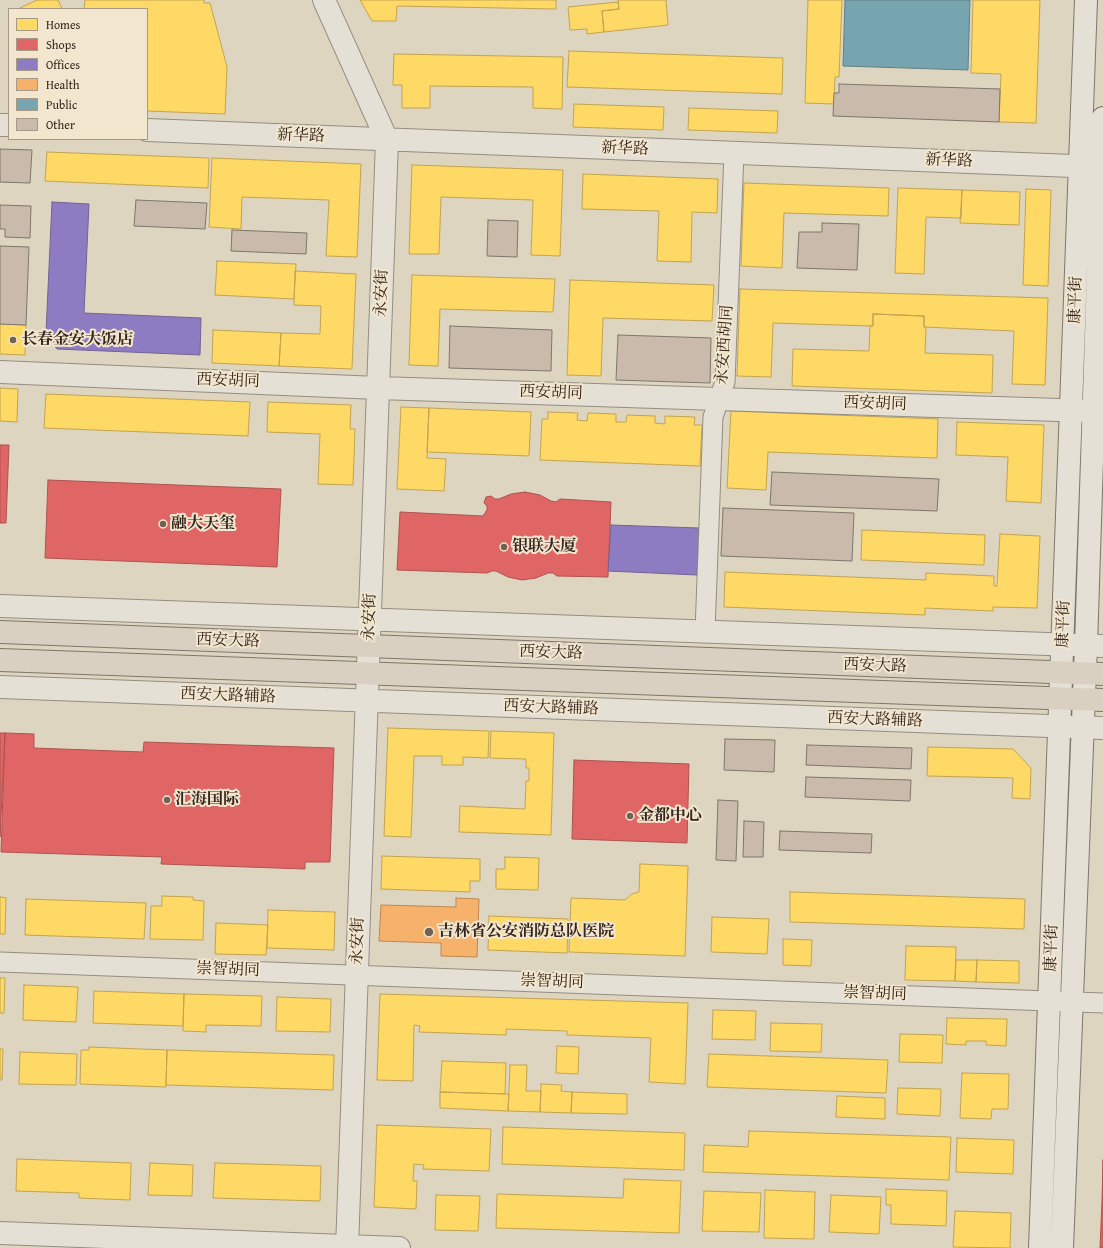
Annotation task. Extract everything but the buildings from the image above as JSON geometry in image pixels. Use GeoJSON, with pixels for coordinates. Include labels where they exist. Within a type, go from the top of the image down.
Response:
{"type":"FeatureCollection","features":[{"type":"Feature","properties":{"kind":"main road","name":"西安大路"},"geometry":{"type":"LineString","coordinates":[[0,632],[1094,674]]}},
{"type":"Feature","properties":{"kind":"main road","name":"西安大路"},"geometry":{"type":"LineString","coordinates":[[0,660],[1094,699]]}},
{"type":"Feature","properties":{"kind":"street","name":"永安街"},"geometry":{"type":"LineString","coordinates":[[324,0],[387,140],[347,1247]]}},
{"type":"Feature","properties":{"kind":"street","name":"康平街"},"geometry":{"type":"LineString","coordinates":[[1062,1248],[1072,1002],[1094,699],[1098,411],[1095,167],[1086,0]]}},
{"type":"Feature","properties":{"kind":"street","name":"康平街"},"geometry":{"type":"LineString","coordinates":[[1040,1248],[1072,410],[1095,167],[1103,118]]}},
{"type":"Feature","properties":{"kind":"street","name":"新华路"},"geometry":{"type":"LineString","coordinates":[[148,130],[1095,167]]}},
{"type":"Feature","properties":{"kind":"street","name":"永安西胡同"},"geometry":{"type":"LineString","coordinates":[[705,632],[713,417],[725,382],[734,153]]}},
{"type":"Feature","properties":{"kind":"street","name":"西安胡同"},"geometry":{"type":"LineString","coordinates":[[0,372],[378,388],[1098,411]]}},
{"type":"Feature","properties":{"kind":"street"},"geometry":{"type":"LineString","coordinates":[[0,606],[1095,646]]}},
{"type":"Feature","properties":{"kind":"street","name":"西安大路辅路"},"geometry":{"type":"LineString","coordinates":[[0,688],[1093,728]]}},
{"type":"Feature","properties":{"kind":"street","name":"崇智胡同"},"geometry":{"type":"LineString","coordinates":[[0,962],[1103,1003]]}},
{"type":"Feature","properties":{"kind":"street"},"geometry":{"type":"LineString","coordinates":[[0,1233],[400,1248]]}},
{"type":"Feature","properties":{"kind":"place","name":"长春金安大饭店"},"geometry":{"type":"Point","coordinates":[13,340]}},
{"type":"Feature","properties":{"kind":"place","name":"融大天玺"},"geometry":{"type":"Point","coordinates":[163,524]}},
{"type":"Feature","properties":{"kind":"place","name":"银联大厦"},"geometry":{"type":"Point","coordinates":[504,547]}},
{"type":"Feature","properties":{"kind":"place","name":"汇海国际"},"geometry":{"type":"Point","coordinates":[167,800]}},
{"type":"Feature","properties":{"kind":"place","name":"金都中心"},"geometry":{"type":"Point","coordinates":[630,816]}},
{"type":"Feature","properties":{"kind":"place","name":"吉林省公安消防总队医院"},"geometry":{"type":"Point","coordinates":[429,932]}}]}
